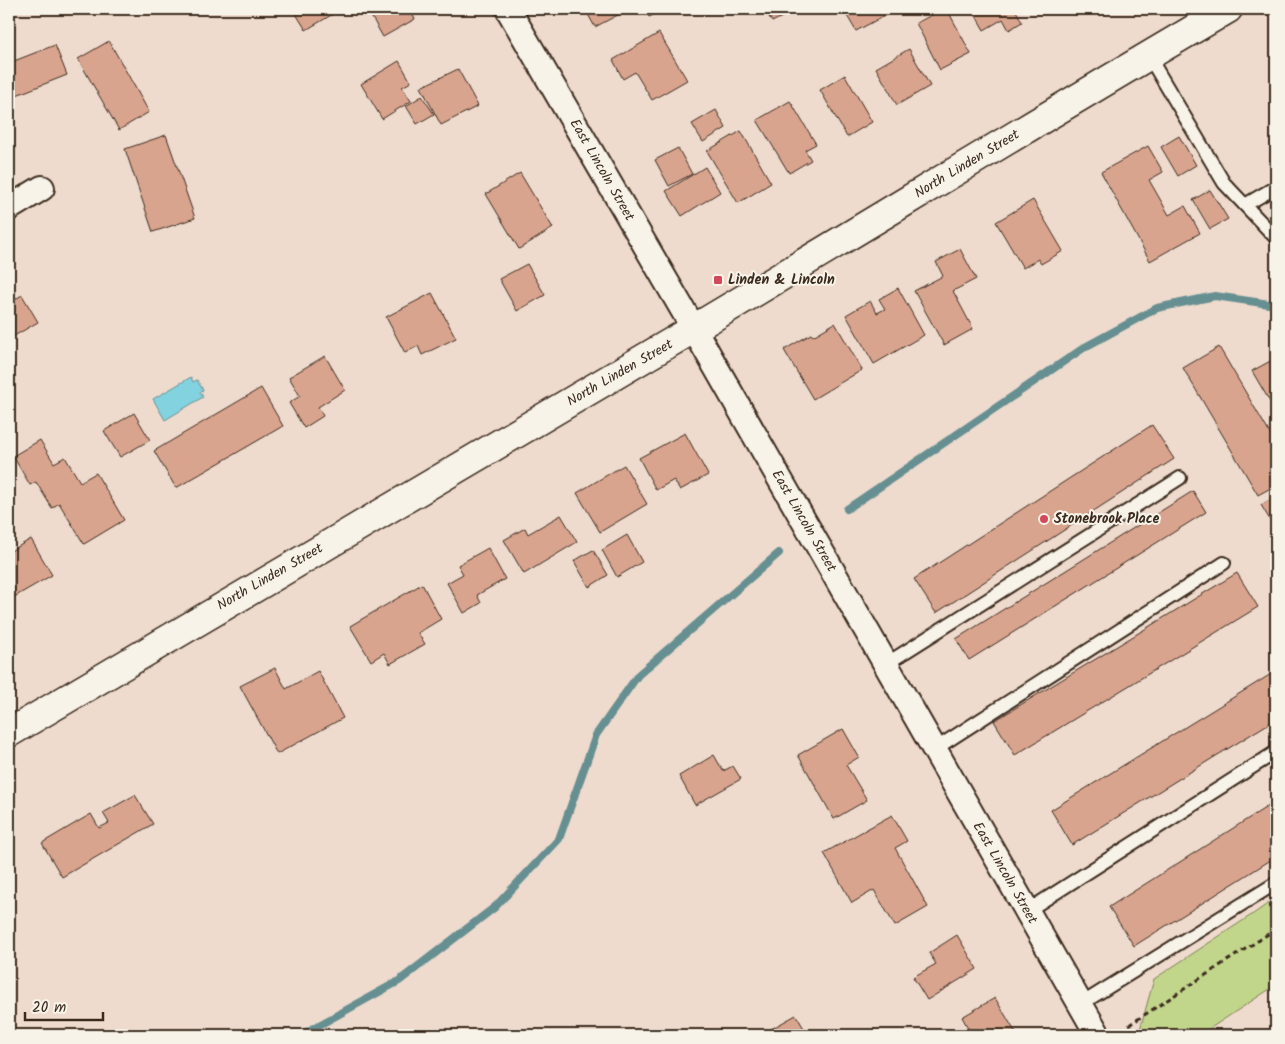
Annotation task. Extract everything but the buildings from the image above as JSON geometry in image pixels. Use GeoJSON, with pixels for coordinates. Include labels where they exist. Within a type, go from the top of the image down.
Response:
{"type":"FeatureCollection","features":[{"type":"Feature","properties":{"kind":"main road","name":"North Linden Street"},"geometry":{"type":"LineString","coordinates":[[9,733],[206,615],[694,329],[1148,55],[1228,9]]}},
{"type":"Feature","properties":{"kind":"street","name":"East Lincoln Street"},"geometry":{"type":"LineString","coordinates":[[508,9],[1081,1004],[1108,1035]]}},
{"type":"Feature","properties":{"kind":"street"},"geometry":{"type":"LineString","coordinates":[[9,208],[42,188]]}},
{"type":"Feature","properties":{"kind":"lane"},"geometry":{"type":"LineString","coordinates":[[1148,55],[1224,183],[1276,238]]}},
{"type":"Feature","properties":{"kind":"lane"},"geometry":{"type":"LineString","coordinates":[[1245,205],[1276,188]]}},
{"type":"Feature","properties":{"kind":"lane"},"geometry":{"type":"LineString","coordinates":[[886,664],[1180,478]]}},
{"type":"Feature","properties":{"kind":"lane"},"geometry":{"type":"LineString","coordinates":[[935,749],[1224,563]]}},
{"type":"Feature","properties":{"kind":"lane"},"geometry":{"type":"LineString","coordinates":[[1027,911],[1276,752]]}},
{"type":"Feature","properties":{"kind":"lane"},"geometry":{"type":"LineString","coordinates":[[1081,1004],[1276,883]]}},
{"type":"Feature","properties":{"kind":"path"},"geometry":{"type":"LineString","coordinates":[[1108,1035],[1132,1023],[1276,929]]}},
{"type":"Feature","properties":{"kind":"green space"},"geometry":{"type":"Polygon","coordinates":[[[1276,898],[1276,985],[1200,1035],[1141,1035],[1139,1033],[1154,979],[1276,898]]]}},
{"type":"Feature","properties":{"kind":"water"},"geometry":{"type":"Polygon","coordinates":[[[191,377],[193,382],[197,380],[203,390],[200,392],[203,397],[165,420],[153,399],[191,377]]]}},
{"type":"Feature","properties":{"kind":"waterway"},"geometry":{"type":"LineString","coordinates":[[847,509],[1085,347],[1157,308],[1215,296],[1276,305]]}},
{"type":"Feature","properties":{"kind":"waterway"},"geometry":{"type":"LineString","coordinates":[[301,1035],[399,981],[495,907],[559,839],[596,735],[638,675],[779,553]]}},
{"type":"Feature","properties":{"kind":"place","name":"Linden & Lincoln"},"geometry":{"type":"Point","coordinates":[718,280]}},
{"type":"Feature","properties":{"kind":"place","name":"Stonebrook Place"},"geometry":{"type":"Point","coordinates":[1044,519]}}]}
